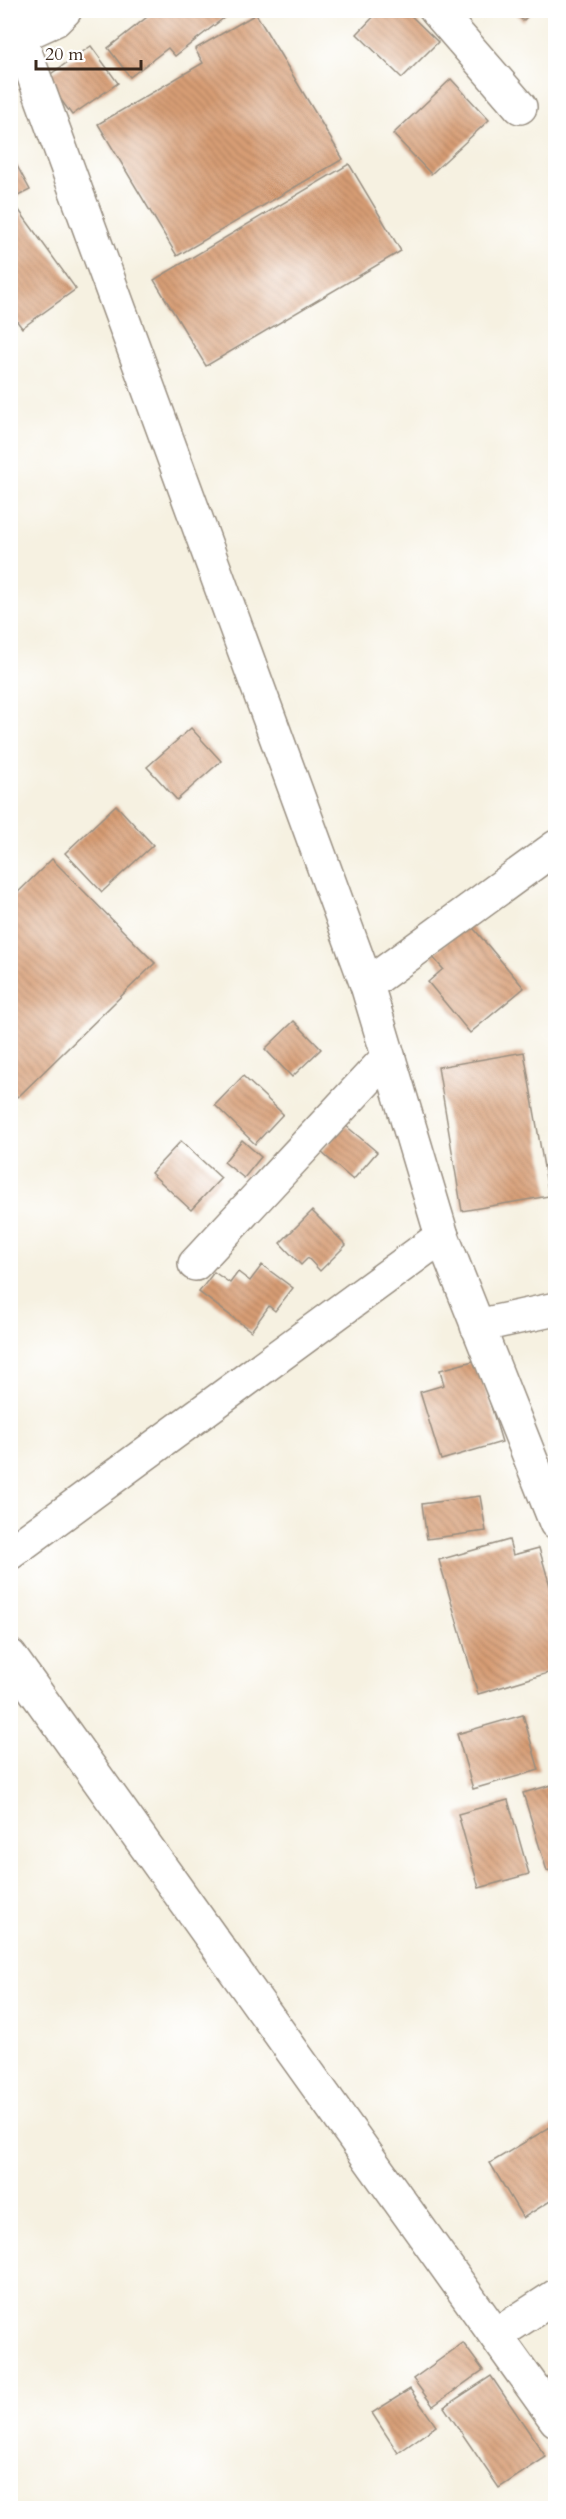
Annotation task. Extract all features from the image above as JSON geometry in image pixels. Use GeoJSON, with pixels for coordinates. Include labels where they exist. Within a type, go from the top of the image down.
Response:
{"type":"FeatureCollection","features":[{"type":"Feature","properties":{"kind":"street"},"geometry":{"type":"LineString","coordinates":[[65,10],[55,20],[14,28],[367,985],[442,1236],[555,1523]]}},
{"type":"Feature","properties":{"kind":"street"},"geometry":{"type":"LineString","coordinates":[[436,10],[520,107]]}},
{"type":"Feature","properties":{"kind":"street"},"geometry":{"type":"LineString","coordinates":[[367,985],[555,847]]}},
{"type":"Feature","properties":{"kind":"street"},"geometry":{"type":"LineString","coordinates":[[195,1264],[388,1057]]}},
{"type":"Feature","properties":{"kind":"street"},"geometry":{"type":"LineString","coordinates":[[10,1553],[442,1236]]}},
{"type":"Feature","properties":{"kind":"street"},"geometry":{"type":"LineString","coordinates":[[477,1326],[555,1309]]}},
{"type":"Feature","properties":{"kind":"street"},"geometry":{"type":"LineString","coordinates":[[10,1656],[555,2420]]}},
{"type":"Feature","properties":{"kind":"street"},"geometry":{"type":"LineString","coordinates":[[496,2335],[555,2296]]}},
{"type":"Feature","properties":{"kind":"building"},"geometry":{"type":"Polygon","coordinates":[[[156,10],[234,10],[175,56],[168,48],[130,77],[108,48],[156,10]]]}},
{"type":"Feature","properties":{"kind":"building"},"geometry":{"type":"Polygon","coordinates":[[[380,10],[405,10],[438,42],[402,78],[357,34],[380,10]]]}},
{"type":"Feature","properties":{"kind":"building"},"geometry":{"type":"Polygon","coordinates":[[[513,10],[534,10],[523,21],[513,10]]]}},
{"type":"Feature","properties":{"kind":"building"},"geometry":{"type":"Polygon","coordinates":[[[256,14],[343,159],[177,256],[98,124],[203,63],[195,49],[256,14]]]}},
{"type":"Feature","properties":{"kind":"building"},"geometry":{"type":"Polygon","coordinates":[[[91,46],[118,83],[72,115],[45,78],[91,46]]]}},
{"type":"Feature","properties":{"kind":"building"},"geometry":{"type":"Polygon","coordinates":[[[451,79],[489,120],[431,174],[393,134],[451,79]]]}},
{"type":"Feature","properties":{"kind":"building"},"geometry":{"type":"Polygon","coordinates":[[[10,153],[30,190],[10,200],[10,153]]]}},
{"type":"Feature","properties":{"kind":"building"},"geometry":{"type":"Polygon","coordinates":[[[349,164],[401,251],[206,366],[154,280],[349,164]]]}},
{"type":"Feature","properties":{"kind":"building"},"geometry":{"type":"Polygon","coordinates":[[[13,202],[76,289],[22,328],[10,312],[10,204],[13,202]]]}},
{"type":"Feature","properties":{"kind":"building"},"geometry":{"type":"Polygon","coordinates":[[[191,728],[221,761],[177,800],[147,767],[191,728]]]}},
{"type":"Feature","properties":{"kind":"building"},"geometry":{"type":"Polygon","coordinates":[[[116,805],[153,845],[102,892],[65,853],[116,805]]]}},
{"type":"Feature","properties":{"kind":"building"},"geometry":{"type":"Polygon","coordinates":[[[52,859],[155,963],[18,1097],[10,1090],[10,900],[52,859]]]}},
{"type":"Feature","properties":{"kind":"building"},"geometry":{"type":"Polygon","coordinates":[[[469,923],[524,988],[470,1033],[428,982],[443,969],[431,955],[469,923]]]}},
{"type":"Feature","properties":{"kind":"building"},"geometry":{"type":"Polygon","coordinates":[[[294,1021],[321,1049],[292,1077],[265,1049],[294,1021]]]}},
{"type":"Feature","properties":{"kind":"building"},"geometry":{"type":"Polygon","coordinates":[[[524,1052],[549,1196],[462,1211],[438,1067],[524,1052]]]}},
{"type":"Feature","properties":{"kind":"building"},"geometry":{"type":"Polygon","coordinates":[[[243,1076],[283,1114],[255,1144],[215,1105],[243,1076]]]}},
{"type":"Feature","properties":{"kind":"building"},"geometry":{"type":"Polygon","coordinates":[[[345,1125],[377,1152],[353,1180],[321,1152],[345,1125]]]}},
{"type":"Feature","properties":{"kind":"building"},"geometry":{"type":"Polygon","coordinates":[[[242,1140],[261,1157],[244,1178],[224,1162],[242,1140]]]}},
{"type":"Feature","properties":{"kind":"building"},"geometry":{"type":"Polygon","coordinates":[[[181,1141],[221,1178],[191,1210],[151,1173],[181,1141]]]}},
{"type":"Feature","properties":{"kind":"building"},"geometry":{"type":"Polygon","coordinates":[[[312,1211],[346,1245],[320,1271],[308,1258],[301,1265],[280,1243],[312,1211]]]}},
{"type":"Feature","properties":{"kind":"building"},"geometry":{"type":"Polygon","coordinates":[[[262,1265],[293,1288],[275,1311],[269,1306],[251,1331],[199,1292],[214,1272],[230,1283],[238,1272],[250,1281],[262,1265]]]}},
{"type":"Feature","properties":{"kind":"building"},"geometry":{"type":"Polygon","coordinates":[[[477,1360],[502,1442],[441,1460],[420,1392],[444,1385],[440,1370],[477,1360]]]}},
{"type":"Feature","properties":{"kind":"building"},"geometry":{"type":"Polygon","coordinates":[[[480,1496],[486,1531],[427,1539],[422,1504],[480,1496]]]}},
{"type":"Feature","properties":{"kind":"building"},"geometry":{"type":"Polygon","coordinates":[[[509,1540],[513,1555],[539,1548],[555,1603],[555,1671],[478,1694],[439,1560],[509,1540]]]}},
{"type":"Feature","properties":{"kind":"building"},"geometry":{"type":"Polygon","coordinates":[[[523,1715],[539,1770],[473,1789],[457,1734],[523,1715]]]}},
{"type":"Feature","properties":{"kind":"building"},"geometry":{"type":"Polygon","coordinates":[[[555,1784],[555,1868],[547,1871],[523,1793],[555,1784]]]}},
{"type":"Feature","properties":{"kind":"building"},"geometry":{"type":"Polygon","coordinates":[[[508,1800],[529,1874],[479,1888],[458,1814],[508,1800]]]}},
{"type":"Feature","properties":{"kind":"building"},"geometry":{"type":"Polygon","coordinates":[[[555,2124],[555,2198],[523,2218],[490,2163],[555,2124]]]}},
{"type":"Feature","properties":{"kind":"building"},"geometry":{"type":"Polygon","coordinates":[[[463,2343],[483,2370],[433,2406],[413,2379],[463,2343]]]}},
{"type":"Feature","properties":{"kind":"building"},"geometry":{"type":"Polygon","coordinates":[[[491,2376],[546,2457],[499,2488],[444,2407],[491,2376]]]}},
{"type":"Feature","properties":{"kind":"building"},"geometry":{"type":"Polygon","coordinates":[[[410,2389],[436,2426],[398,2453],[372,2413],[410,2389]]]}}]}
